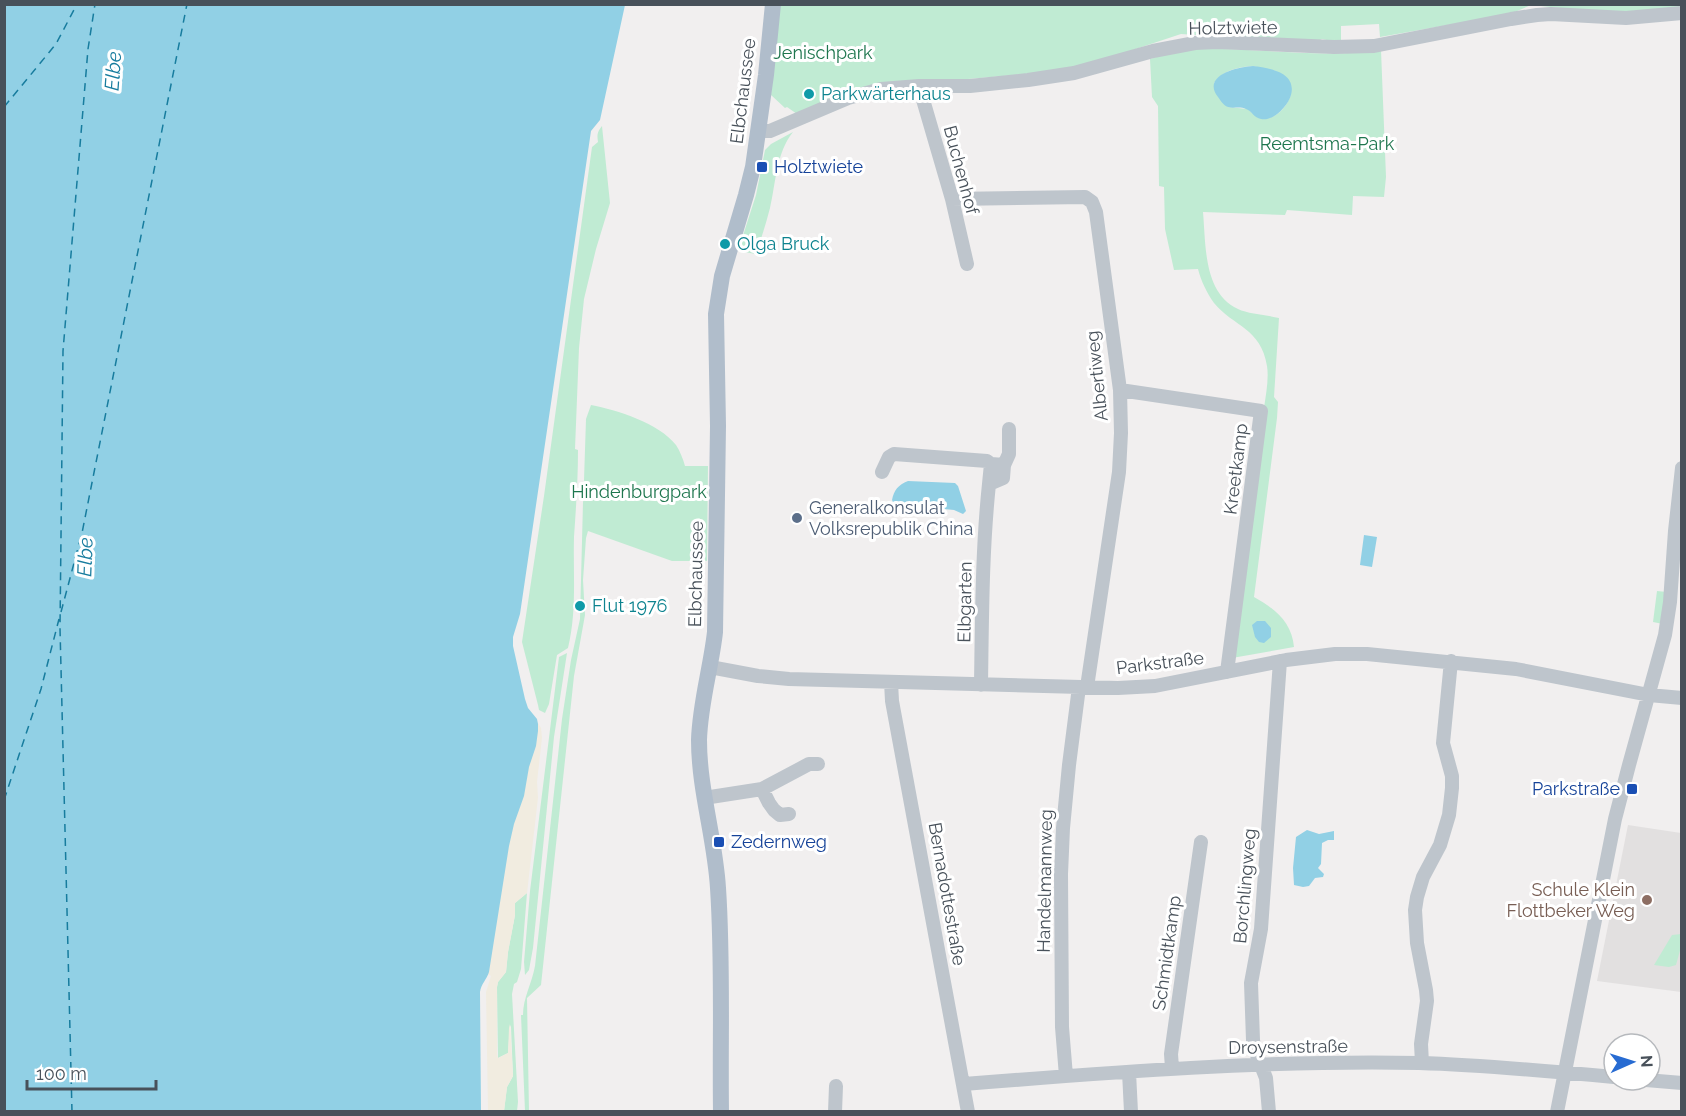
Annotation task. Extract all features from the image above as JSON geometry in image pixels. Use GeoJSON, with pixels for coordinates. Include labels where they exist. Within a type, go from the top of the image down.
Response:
{"type":"FeatureCollection","features":[{"type":"Feature","properties":{"kind":"main road","name":"Elbchaussee"},"geometry":{"type":"LineString","coordinates":[[721,1112],[718,886],[699,756],[703,700],[715,632],[718,426],[716,314],[724,269],[750,180],[767,67],[772,4]]}},
{"type":"Feature","properties":{"kind":"street","name":"Holztwiete"},"geometry":{"type":"LineString","coordinates":[[758,131],[770,131],[848,99],[881,89],[969,86],[1063,75],[1154,51],[1196,43],[1374,46],[1538,15],[1626,18],[1682,13]]}},
{"type":"Feature","properties":{"kind":"street","name":"Buchenhof"},"geometry":{"type":"LineString","coordinates":[[919,86],[952,200],[967,264]]}},
{"type":"Feature","properties":{"kind":"street","name":"Albertiweg"},"geometry":{"type":"LineString","coordinates":[[952,200],[1085,197],[1092,202],[1095,212],[1120,390],[1121,433],[1119,472],[1083,687]]}},
{"type":"Feature","properties":{"kind":"street","name":"Kreetkamp"},"geometry":{"type":"LineString","coordinates":[[1120,390],[1261,411],[1227,672]]}},
{"type":"Feature","properties":{"kind":"street","name":"Elbgarten"},"geometry":{"type":"LineString","coordinates":[[981,684],[982,587],[989,484],[1003,478],[998,465],[1009,454],[1010,429]]}},
{"type":"Feature","properties":{"kind":"street"},"geometry":{"type":"LineString","coordinates":[[882,472],[889,457],[894,454],[987,461],[998,465]]}},
{"type":"Feature","properties":{"kind":"street"},"geometry":{"type":"LineString","coordinates":[[1557,1112],[1616,819],[1668,616],[1682,468]]}},
{"type":"Feature","properties":{"kind":"street","name":"Parkstraße"},"geometry":{"type":"LineString","coordinates":[[710,667],[771,678],[1118,688],[1155,686],[1280,661],[1335,654],[1386,655],[1516,669],[1649,695],[1682,698]]}},
{"type":"Feature","properties":{"kind":"street","name":"Borchlingweg"},"geometry":{"type":"LineString","coordinates":[[1269,1112],[1266,1078],[1253,1040],[1251,983],[1261,929],[1280,661]]}},
{"type":"Feature","properties":{"kind":"street"},"geometry":{"type":"LineString","coordinates":[[1422,1064],[1421,1044],[1427,1001],[1417,943],[1415,910],[1423,877],[1440,845],[1449,815],[1452,776],[1443,743],[1451,661]]}},
{"type":"Feature","properties":{"kind":"street","name":"Bernadottestraße"},"geometry":{"type":"LineString","coordinates":[[891,682],[892,700],[968,1112]]}},
{"type":"Feature","properties":{"kind":"street","name":"Handelmannweg"},"geometry":{"type":"LineString","coordinates":[[1066,1076],[1062,1027],[1060,874],[1069,765],[1083,687]]}},
{"type":"Feature","properties":{"kind":"street"},"geometry":{"type":"LineString","coordinates":[[704,798],[762,789],[809,764],[818,764]]}},
{"type":"Feature","properties":{"kind":"street"},"geometry":{"type":"LineString","coordinates":[[762,789],[774,810],[780,815],[789,814]]}},
{"type":"Feature","properties":{"kind":"street","name":"Schmidtkamp"},"geometry":{"type":"LineString","coordinates":[[1172,1068],[1171,1054],[1201,842]]}},
{"type":"Feature","properties":{"kind":"street","name":"Droysenstraße"},"geometry":{"type":"LineString","coordinates":[[964,1084],[1172,1068],[1262,1064],[1422,1064],[1602,1076]]}},
{"type":"Feature","properties":{"kind":"street"},"geometry":{"type":"LineString","coordinates":[[1129,1072],[1131,1112]]}},
{"type":"Feature","properties":{"kind":"street"},"geometry":{"type":"LineString","coordinates":[[1662,1081],[1682,1083]]}},
{"type":"Feature","properties":{"kind":"street"},"geometry":{"type":"LineString","coordinates":[[836,1086],[836,1112]]}},
{"type":"Feature","properties":{"kind":"shaded area","name":"Schule Klein Flottbeker Weg"},"geometry":{"type":"Polygon","coordinates":[[[1628,825],[1681,833],[1681,992],[1597,981],[1628,825]]]}},
{"type":"Feature","properties":{"kind":"green space","name":"Jenischpark"},"geometry":{"type":"Polygon","coordinates":[[[777,5],[1531,5],[1510,14],[1380,37],[1379,24],[1341,26],[1341,43],[1322,39],[1314,43],[1181,34],[1072,70],[968,79],[926,80],[797,114],[785,108],[771,95],[777,5]]]}},
{"type":"Feature","properties":{"kind":"green space"},"geometry":{"type":"Polygon","coordinates":[[[1531,5],[1681,5],[1681,8],[1609,13],[1531,5]]]}},
{"type":"Feature","properties":{"kind":"green space","name":"Reemtsma-Park"},"geometry":{"type":"Polygon","coordinates":[[[1192,49],[1311,53],[1381,50],[1386,177],[1384,197],[1353,196],[1352,215],[1287,210],[1285,215],[1203,212],[1208,266],[1218,292],[1238,309],[1279,318],[1274,397],[1278,402],[1277,418],[1254,597],[1268,606],[1286,623],[1293,638],[1294,647],[1232,658],[1268,371],[1264,353],[1259,344],[1246,329],[1214,303],[1198,269],[1174,270],[1165,229],[1164,187],[1159,186],[1158,106],[1152,97],[1150,59],[1192,49]],[[1253,66],[1242,67],[1226,72],[1214,83],[1228,107],[1248,109],[1254,115],[1267,118],[1279,113],[1291,94],[1276,71],[1253,66]]]}},
{"type":"Feature","properties":{"kind":"green space"},"geometry":{"type":"Polygon","coordinates":[[[602,126],[610,203],[584,299],[579,348],[573,620],[568,648],[557,655],[549,704],[545,713],[539,710],[522,642],[592,147],[598,142],[599,130],[602,126]]]}},
{"type":"Feature","properties":{"kind":"green space"},"geometry":{"type":"Polygon","coordinates":[[[793,132],[783,149],[777,168],[770,208],[756,254],[738,251],[756,195],[765,150],[771,144],[793,132]]]}},
{"type":"Feature","properties":{"kind":"green space","name":"Hindenburgpark"},"geometry":{"type":"Polygon","coordinates":[[[591,405],[625,414],[659,430],[676,445],[685,466],[708,466],[707,561],[672,561],[588,531],[583,580],[585,615],[574,676],[541,985],[527,998],[529,1111],[525,1111],[521,1015],[523,1015],[524,1003],[535,966],[562,719],[580,619],[583,502],[586,491],[584,480],[586,419],[591,405]]]}},
{"type":"Feature","properties":{"kind":"green space"},"geometry":{"type":"Polygon","coordinates":[[[1657,591],[1667,592],[1663,624],[1653,622],[1657,591]]]}},
{"type":"Feature","properties":{"kind":"green space"},"geometry":{"type":"Polygon","coordinates":[[[567,653],[554,737],[533,948],[529,970],[525,975],[530,891],[559,657],[567,653]]]}},
{"type":"Feature","properties":{"kind":"green space"},"geometry":{"type":"Polygon","coordinates":[[[527,893],[521,969],[512,994],[518,1102],[517,1111],[504,1111],[507,1087],[513,1076],[511,1027],[510,1025],[508,1053],[498,1058],[497,987],[506,972],[515,903],[527,893]]]}},
{"type":"Feature","properties":{"kind":"green space"},"geometry":{"type":"Polygon","coordinates":[[[1681,934],[1681,947],[1676,965],[1669,967],[1654,965],[1672,935],[1681,934]]]}},
{"type":"Feature","properties":{"kind":"sand"},"geometry":{"type":"Polygon","coordinates":[[[536,720],[541,728],[542,738],[527,893],[515,903],[506,972],[497,987],[497,1055],[498,1058],[508,1053],[510,1024],[513,1076],[507,1087],[504,1111],[488,1111],[486,992],[491,976],[488,974],[480,978],[536,720]]]}},
{"type":"Feature","properties":{"kind":"water","name":"Elbe"},"geometry":{"type":"Polygon","coordinates":[[[5,4],[625,5],[600,120],[591,131],[520,614],[513,637],[525,699],[528,708],[537,719],[538,731],[524,796],[509,846],[489,972],[480,992],[481,1111],[5,1111],[5,4]]]}},
{"type":"Feature","properties":{"kind":"water"},"geometry":{"type":"Polygon","coordinates":[[[1253,66],[1267,68],[1286,76],[1292,87],[1291,95],[1283,108],[1270,118],[1259,118],[1244,108],[1226,106],[1214,89],[1214,83],[1224,74],[1231,70],[1253,66]]]}},
{"type":"Feature","properties":{"kind":"water"},"geometry":{"type":"Polygon","coordinates":[[[908,481],[955,483],[966,511],[963,514],[954,510],[894,504],[892,500],[895,491],[908,481]]]}},
{"type":"Feature","properties":{"kind":"water"},"geometry":{"type":"Polygon","coordinates":[[[1364,535],[1377,537],[1372,567],[1360,565],[1364,535]]]}},
{"type":"Feature","properties":{"kind":"water"},"geometry":{"type":"Polygon","coordinates":[[[1257,621],[1265,621],[1271,628],[1271,637],[1264,643],[1259,642],[1255,637],[1252,625],[1257,621]]]}},
{"type":"Feature","properties":{"kind":"water"},"geometry":{"type":"Polygon","coordinates":[[[1307,830],[1319,834],[1334,831],[1334,840],[1322,843],[1321,864],[1318,868],[1324,874],[1323,877],[1315,878],[1309,886],[1303,887],[1294,885],[1293,868],[1296,837],[1307,830]]]}},
{"type":"Feature","properties":{"kind":"ferry route"},"geometry":{"type":"LineString","coordinates":[[4,107],[56,44],[77,4]]}},
{"type":"Feature","properties":{"kind":"ferry route"},"geometry":{"type":"LineString","coordinates":[[72,1112],[60,628],[63,351],[88,49],[95,4]]}},
{"type":"Feature","properties":{"kind":"ferry route"},"geometry":{"type":"LineString","coordinates":[[61,612],[82,533],[187,4]]}},
{"type":"Feature","properties":{"kind":"ferry route"},"geometry":{"type":"LineString","coordinates":[[4,800],[41,689],[59,619]]}},
{"type":"Feature","properties":{"kind":"place","name":"Parkwärterhaus"},"geometry":{"type":"Point","coordinates":[809,94]}},
{"type":"Feature","properties":{"kind":"place","name":"Holztwiete"},"geometry":{"type":"Point","coordinates":[762,167]}},
{"type":"Feature","properties":{"kind":"place","name":"Olga Bruck"},"geometry":{"type":"Point","coordinates":[725,244]}},
{"type":"Feature","properties":{"kind":"place","name":"Generalkonsulat Volksrepublik China"},"geometry":{"type":"Point","coordinates":[797,518]}},
{"type":"Feature","properties":{"kind":"place","name":"Flut 1976"},"geometry":{"type":"Point","coordinates":[580,606]}},
{"type":"Feature","properties":{"kind":"place","name":"Parkstraße"},"geometry":{"type":"Point","coordinates":[1632,789]}},
{"type":"Feature","properties":{"kind":"place","name":"Zedernweg"},"geometry":{"type":"Point","coordinates":[719,842]}},
{"type":"Feature","properties":{"kind":"place","name":"Schule Klein Flottbeker Weg"},"geometry":{"type":"Point","coordinates":[1647,900]}}]}
